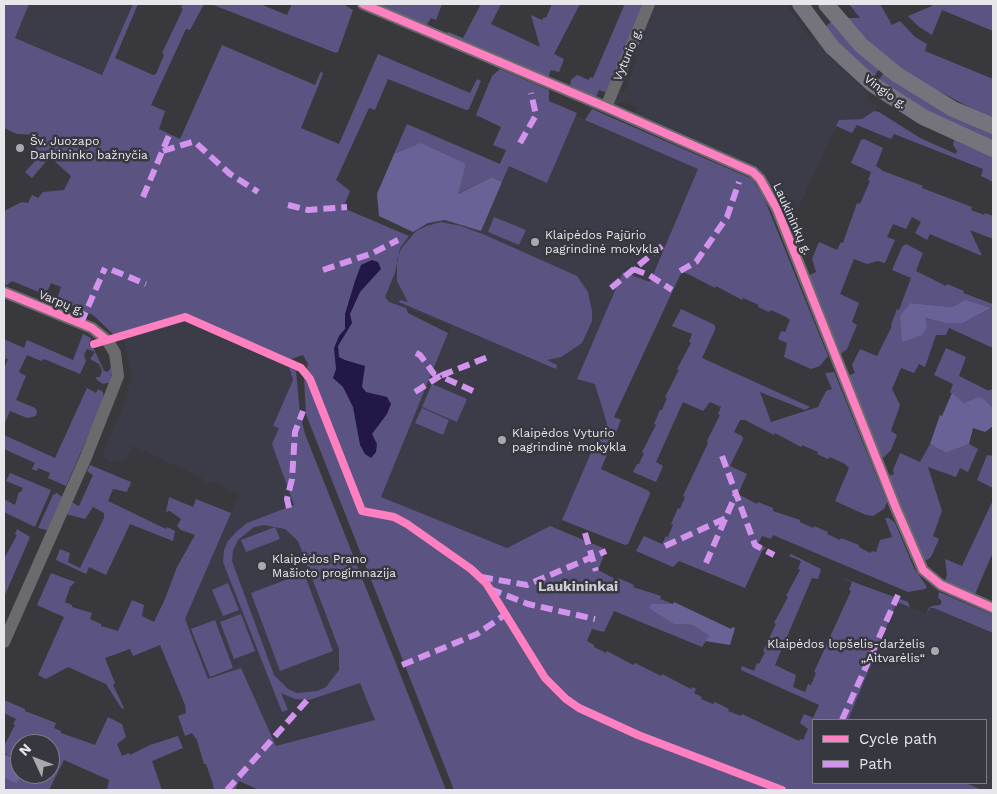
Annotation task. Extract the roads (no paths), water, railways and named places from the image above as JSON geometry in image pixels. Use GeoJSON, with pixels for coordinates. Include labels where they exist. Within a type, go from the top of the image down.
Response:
{"type":"FeatureCollection","features":[{"type":"Feature","properties":{"kind":"main road","name":"Vingio g."},"geometry":{"type":"LineString","coordinates":[[800,4],[832,47],[872,84],[930,121],[993,149]]}},
{"type":"Feature","properties":{"kind":"main road","name":"Vingio g."},"geometry":{"type":"LineString","coordinates":[[826,4],[861,45],[896,74],[953,109],[993,126]]}},
{"type":"Feature","properties":{"kind":"street","name":"Laukininkų g."},"geometry":{"type":"LineString","coordinates":[[363,4],[606,107],[753,172],[760,179],[777,209],[896,508],[923,570],[940,585],[993,608]]}},
{"type":"Feature","properties":{"kind":"street","name":"Vyturio g."},"geometry":{"type":"LineString","coordinates":[[606,107],[649,4]]}},
{"type":"Feature","properties":{"kind":"street","name":"Varpų g."},"geometry":{"type":"LineString","coordinates":[[4,292],[92,328],[107,340],[115,352],[118,376],[86,457],[4,642]]}},
{"type":"Feature","properties":{"kind":"place","name":"Šv. Juozapo Darbininko bažnyčia"},"geometry":{"type":"Point","coordinates":[20,148]}},
{"type":"Feature","properties":{"kind":"place","name":"Klaipėdos Pajūrio pagrindinė mokykla"},"geometry":{"type":"Point","coordinates":[535,242]}},
{"type":"Feature","properties":{"kind":"place","name":"Klaipėdos Vyturio pagrindinė mokykla"},"geometry":{"type":"Point","coordinates":[502,440]}},
{"type":"Feature","properties":{"kind":"place","name":"Klaipėdos Prano Mašioto progimnazija"},"geometry":{"type":"Point","coordinates":[262,566]}},
{"type":"Feature","properties":{"kind":"place","name":"Klaipėdos lopšelis-darželis „Aitvarėlis“"},"geometry":{"type":"Point","coordinates":[935,651]}},
{"type":"Feature","properties":{"kind":"district","name":"Laukininkai"},"geometry":{"type":"Point","coordinates":[578,587]}}]}
